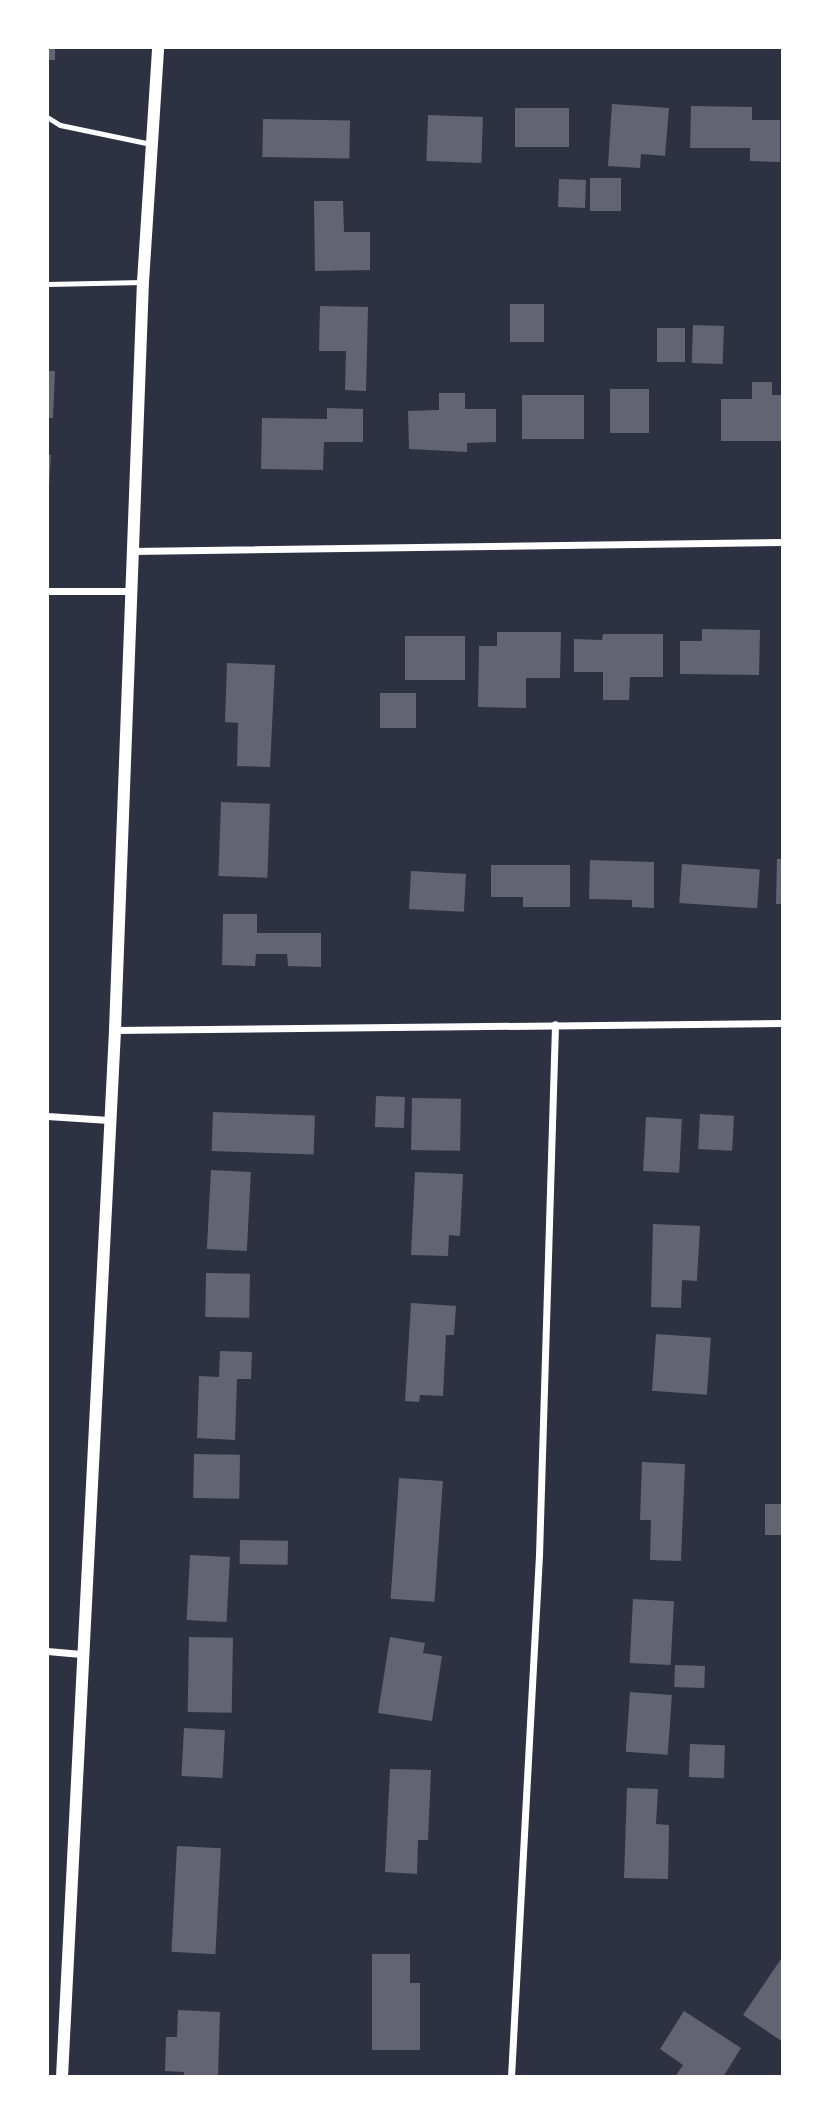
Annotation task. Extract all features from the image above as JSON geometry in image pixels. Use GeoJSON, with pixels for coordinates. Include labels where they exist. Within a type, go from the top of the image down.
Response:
{"type":"FeatureCollection","features":[{"type":"Feature","properties":{"kind":"street"},"geometry":{"type":"LineString","coordinates":[[62,2077],[115,1030],[143,282],[158,47],[170,47]]}},
{"type":"Feature","properties":{"kind":"street"},"geometry":{"type":"LineString","coordinates":[[131,551],[783,542]]}},
{"type":"Feature","properties":{"kind":"street"},"geometry":{"type":"LineString","coordinates":[[47,591],[130,591]]}},
{"type":"Feature","properties":{"kind":"street"},"geometry":{"type":"LineString","coordinates":[[115,1030],[783,1023]]}},
{"type":"Feature","properties":{"kind":"street"},"geometry":{"type":"LineString","coordinates":[[511,2077],[539,1555],[555,1024]]}},
{"type":"Feature","properties":{"kind":"street"},"geometry":{"type":"LineString","coordinates":[[47,1116],[109,1120]]}},
{"type":"Feature","properties":{"kind":"street"},"geometry":{"type":"LineString","coordinates":[[47,1651],[85,1654]]}},
{"type":"Feature","properties":{"kind":"lane"},"geometry":{"type":"LineString","coordinates":[[47,117],[60,125],[151,144]]}},
{"type":"Feature","properties":{"kind":"lane"},"geometry":{"type":"LineString","coordinates":[[47,284],[143,282]]}},
{"type":"Feature","properties":{"kind":"building"},"geometry":{"type":"Polygon","coordinates":[[[47,47],[55,47],[55,60],[47,60],[47,47]]]}},
{"type":"Feature","properties":{"kind":"building"},"geometry":{"type":"Polygon","coordinates":[[[612,104],[669,108],[665,156],[641,154],[640,168],[608,166],[612,104]]]}},
{"type":"Feature","properties":{"kind":"building"},"geometry":{"type":"Polygon","coordinates":[[[691,106],[752,107],[752,120],[780,120],[780,162],[750,161],[750,148],[690,148],[691,106]]]}},
{"type":"Feature","properties":{"kind":"building"},"geometry":{"type":"Polygon","coordinates":[[[515,108],[569,108],[569,147],[515,147],[515,108]]]}},
{"type":"Feature","properties":{"kind":"building"},"geometry":{"type":"Polygon","coordinates":[[[428,115],[483,117],[481,163],[426,161],[428,115]]]}},
{"type":"Feature","properties":{"kind":"building"},"geometry":{"type":"Polygon","coordinates":[[[263,119],[350,121],[349,159],[262,157],[263,119]]]}},
{"type":"Feature","properties":{"kind":"building"},"geometry":{"type":"Polygon","coordinates":[[[590,178],[621,178],[621,211],[590,211],[590,178]]]}},
{"type":"Feature","properties":{"kind":"building"},"geometry":{"type":"Polygon","coordinates":[[[559,179],[586,180],[585,208],[558,207],[559,179]]]}},
{"type":"Feature","properties":{"kind":"building"},"geometry":{"type":"Polygon","coordinates":[[[314,201],[343,201],[344,232],[370,232],[370,270],[315,271],[314,201]]]}},
{"type":"Feature","properties":{"kind":"building"},"geometry":{"type":"Polygon","coordinates":[[[510,304],[544,304],[544,342],[510,342],[510,304]]]}},
{"type":"Feature","properties":{"kind":"building"},"geometry":{"type":"Polygon","coordinates":[[[320,306],[368,307],[366,391],[345,390],[346,351],[319,351],[320,306]]]}},
{"type":"Feature","properties":{"kind":"building"},"geometry":{"type":"Polygon","coordinates":[[[693,325],[724,326],[723,364],[692,363],[693,325]]]}},
{"type":"Feature","properties":{"kind":"building"},"geometry":{"type":"Polygon","coordinates":[[[657,328],[685,328],[685,362],[657,362],[657,328]]]}},
{"type":"Feature","properties":{"kind":"building"},"geometry":{"type":"Polygon","coordinates":[[[47,371],[55,371],[53,418],[47,418],[47,371]]]}},
{"type":"Feature","properties":{"kind":"building"},"geometry":{"type":"Polygon","coordinates":[[[752,382],[772,382],[772,395],[783,395],[782,441],[721,441],[721,399],[752,399],[752,382]]]}},
{"type":"Feature","properties":{"kind":"building"},"geometry":{"type":"Polygon","coordinates":[[[610,389],[649,389],[649,433],[610,433],[610,389]]]}},
{"type":"Feature","properties":{"kind":"building"},"geometry":{"type":"Polygon","coordinates":[[[439,393],[465,393],[465,409],[496,409],[496,442],[467,443],[467,452],[409,449],[408,411],[439,410],[439,393]]]}},
{"type":"Feature","properties":{"kind":"building"},"geometry":{"type":"Polygon","coordinates":[[[522,395],[584,395],[584,439],[522,439],[522,395]]]}},
{"type":"Feature","properties":{"kind":"building"},"geometry":{"type":"Polygon","coordinates":[[[327,408],[363,409],[363,442],[324,442],[323,470],[261,469],[262,418],[327,419],[327,408]]]}},
{"type":"Feature","properties":{"kind":"building"},"geometry":{"type":"Polygon","coordinates":[[[47,454],[51,455],[49,487],[47,487],[47,454]]]}},
{"type":"Feature","properties":{"kind":"building"},"geometry":{"type":"Polygon","coordinates":[[[702,629],[760,630],[759,675],[680,674],[680,641],[702,641],[702,629]]]}},
{"type":"Feature","properties":{"kind":"building"},"geometry":{"type":"Polygon","coordinates":[[[497,632],[561,632],[560,678],[526,678],[526,708],[478,707],[479,646],[497,646],[497,632]]]}},
{"type":"Feature","properties":{"kind":"building"},"geometry":{"type":"Polygon","coordinates":[[[603,634],[663,634],[663,677],[630,677],[629,700],[603,700],[603,672],[574,672],[574,639],[602,640],[603,634]]]}},
{"type":"Feature","properties":{"kind":"building"},"geometry":{"type":"Polygon","coordinates":[[[405,636],[465,636],[465,680],[405,680],[405,636]]]}},
{"type":"Feature","properties":{"kind":"building"},"geometry":{"type":"Polygon","coordinates":[[[227,663],[275,665],[270,767],[237,766],[238,723],[225,722],[227,663]]]}},
{"type":"Feature","properties":{"kind":"building"},"geometry":{"type":"Polygon","coordinates":[[[380,693],[416,693],[416,728],[380,728],[380,693]]]}},
{"type":"Feature","properties":{"kind":"building"},"geometry":{"type":"Polygon","coordinates":[[[221,802],[270,804],[267,878],[218,876],[221,802]]]}},
{"type":"Feature","properties":{"kind":"building"},"geometry":{"type":"Polygon","coordinates":[[[777,859],[783,859],[783,904],[776,904],[777,859]]]}},
{"type":"Feature","properties":{"kind":"building"},"geometry":{"type":"Polygon","coordinates":[[[590,860],[654,862],[654,908],[632,907],[632,900],[589,899],[590,860]]]}},
{"type":"Feature","properties":{"kind":"building"},"geometry":{"type":"Polygon","coordinates":[[[682,864],[760,869],[757,908],[679,903],[682,864]]]}},
{"type":"Feature","properties":{"kind":"building"},"geometry":{"type":"Polygon","coordinates":[[[491,865],[570,865],[570,907],[523,907],[523,897],[491,897],[491,865]]]}},
{"type":"Feature","properties":{"kind":"building"},"geometry":{"type":"Polygon","coordinates":[[[411,871],[466,874],[464,912],[409,909],[411,871]]]}},
{"type":"Feature","properties":{"kind":"building"},"geometry":{"type":"Polygon","coordinates":[[[223,914],[257,914],[257,933],[321,933],[321,967],[288,966],[287,954],[256,954],[255,966],[222,965],[223,914]]]}},
{"type":"Feature","properties":{"kind":"building"},"geometry":{"type":"Polygon","coordinates":[[[376,1096],[405,1097],[404,1128],[375,1127],[376,1096]]]}},
{"type":"Feature","properties":{"kind":"building"},"geometry":{"type":"Polygon","coordinates":[[[412,1098],[461,1099],[460,1151],[411,1150],[412,1098]]]}},
{"type":"Feature","properties":{"kind":"building"},"geometry":{"type":"Polygon","coordinates":[[[213,1112],[315,1116],[314,1155],[212,1151],[213,1112]]]}},
{"type":"Feature","properties":{"kind":"building"},"geometry":{"type":"Polygon","coordinates":[[[700,1114],[734,1116],[732,1151],[698,1149],[700,1114]]]}},
{"type":"Feature","properties":{"kind":"building"},"geometry":{"type":"Polygon","coordinates":[[[646,1117],[682,1119],[679,1173],[643,1171],[646,1117]]]}},
{"type":"Feature","properties":{"kind":"building"},"geometry":{"type":"Polygon","coordinates":[[[211,1170],[251,1172],[247,1251],[207,1249],[211,1170]]]}},
{"type":"Feature","properties":{"kind":"building"},"geometry":{"type":"Polygon","coordinates":[[[415,1172],[463,1174],[460,1236],[449,1235],[448,1256],[411,1255],[415,1172]]]}},
{"type":"Feature","properties":{"kind":"building"},"geometry":{"type":"Polygon","coordinates":[[[653,1224],[700,1226],[697,1281],[682,1280],[681,1308],[651,1307],[653,1224]]]}},
{"type":"Feature","properties":{"kind":"building"},"geometry":{"type":"Polygon","coordinates":[[[206,1273],[250,1274],[249,1318],[205,1317],[206,1273]]]}},
{"type":"Feature","properties":{"kind":"building"},"geometry":{"type":"Polygon","coordinates":[[[411,1303],[456,1306],[454,1335],[446,1335],[443,1396],[420,1395],[419,1402],[405,1401],[411,1303]]]}},
{"type":"Feature","properties":{"kind":"building"},"geometry":{"type":"Polygon","coordinates":[[[656,1334],[711,1338],[707,1395],[652,1391],[656,1334]]]}},
{"type":"Feature","properties":{"kind":"building"},"geometry":{"type":"Polygon","coordinates":[[[220,1351],[252,1352],[251,1379],[237,1379],[235,1440],[197,1438],[199,1376],[219,1377],[220,1351]]]}},
{"type":"Feature","properties":{"kind":"building"},"geometry":{"type":"Polygon","coordinates":[[[194,1454],[240,1455],[239,1499],[193,1498],[194,1454]]]}},
{"type":"Feature","properties":{"kind":"building"},"geometry":{"type":"Polygon","coordinates":[[[642,1462],[685,1464],[681,1561],[650,1560],[651,1520],[640,1520],[642,1462]]]}},
{"type":"Feature","properties":{"kind":"building"},"geometry":{"type":"Polygon","coordinates":[[[399,1478],[443,1481],[434,1602],[391,1599],[399,1478]]]}},
{"type":"Feature","properties":{"kind":"building"},"geometry":{"type":"Polygon","coordinates":[[[765,1504],[783,1504],[783,1535],[765,1535],[765,1504]]]}},
{"type":"Feature","properties":{"kind":"building"},"geometry":{"type":"Polygon","coordinates":[[[240,1540],[288,1541],[288,1565],[240,1564],[240,1540]]]}},
{"type":"Feature","properties":{"kind":"building"},"geometry":{"type":"Polygon","coordinates":[[[190,1555],[230,1557],[227,1622],[187,1620],[190,1555]]]}},
{"type":"Feature","properties":{"kind":"building"},"geometry":{"type":"Polygon","coordinates":[[[633,1599],[674,1601],[671,1665],[630,1663],[633,1599]]]}},
{"type":"Feature","properties":{"kind":"building"},"geometry":{"type":"Polygon","coordinates":[[[189,1637],[233,1638],[232,1713],[188,1712],[189,1637]]]}},
{"type":"Feature","properties":{"kind":"building"},"geometry":{"type":"Polygon","coordinates":[[[390,1637],[425,1643],[423,1653],[442,1656],[432,1721],[378,1713],[390,1637]]]}},
{"type":"Feature","properties":{"kind":"building"},"geometry":{"type":"Polygon","coordinates":[[[675,1665],[705,1666],[704,1688],[674,1687],[675,1665]]]}},
{"type":"Feature","properties":{"kind":"building"},"geometry":{"type":"Polygon","coordinates":[[[630,1692],[672,1695],[668,1755],[626,1752],[630,1692]]]}},
{"type":"Feature","properties":{"kind":"building"},"geometry":{"type":"Polygon","coordinates":[[[184,1728],[225,1730],[222,1778],[181,1776],[184,1728]]]}},
{"type":"Feature","properties":{"kind":"building"},"geometry":{"type":"Polygon","coordinates":[[[690,1744],[725,1745],[724,1778],[689,1777],[690,1744]]]}},
{"type":"Feature","properties":{"kind":"building"},"geometry":{"type":"Polygon","coordinates":[[[390,1769],[431,1770],[428,1840],[418,1840],[417,1874],[385,1872],[390,1769]]]}},
{"type":"Feature","properties":{"kind":"building"},"geometry":{"type":"Polygon","coordinates":[[[627,1788],[658,1789],[656,1824],[669,1825],[668,1879],[624,1878],[627,1788]]]}},
{"type":"Feature","properties":{"kind":"building"},"geometry":{"type":"Polygon","coordinates":[[[177,1846],[221,1848],[215,1954],[171,1952],[177,1846]]]}},
{"type":"Feature","properties":{"kind":"building"},"geometry":{"type":"Polygon","coordinates":[[[372,1954],[410,1954],[410,1983],[420,1983],[420,2050],[372,2050],[372,1954]]]}},
{"type":"Feature","properties":{"kind":"building"},"geometry":{"type":"Polygon","coordinates":[[[783,1956],[783,2042],[743,2015],[783,1956]]]}},
{"type":"Feature","properties":{"kind":"building"},"geometry":{"type":"Polygon","coordinates":[[[178,2010],[220,2012],[218,2077],[184,2077],[184,2072],[165,2071],[166,2037],[177,2037],[178,2010]]]}},
{"type":"Feature","properties":{"kind":"building"},"geometry":{"type":"Polygon","coordinates":[[[684,2011],[741,2048],[723,2077],[675,2077],[683,2065],[660,2049],[684,2011]]]}}]}
